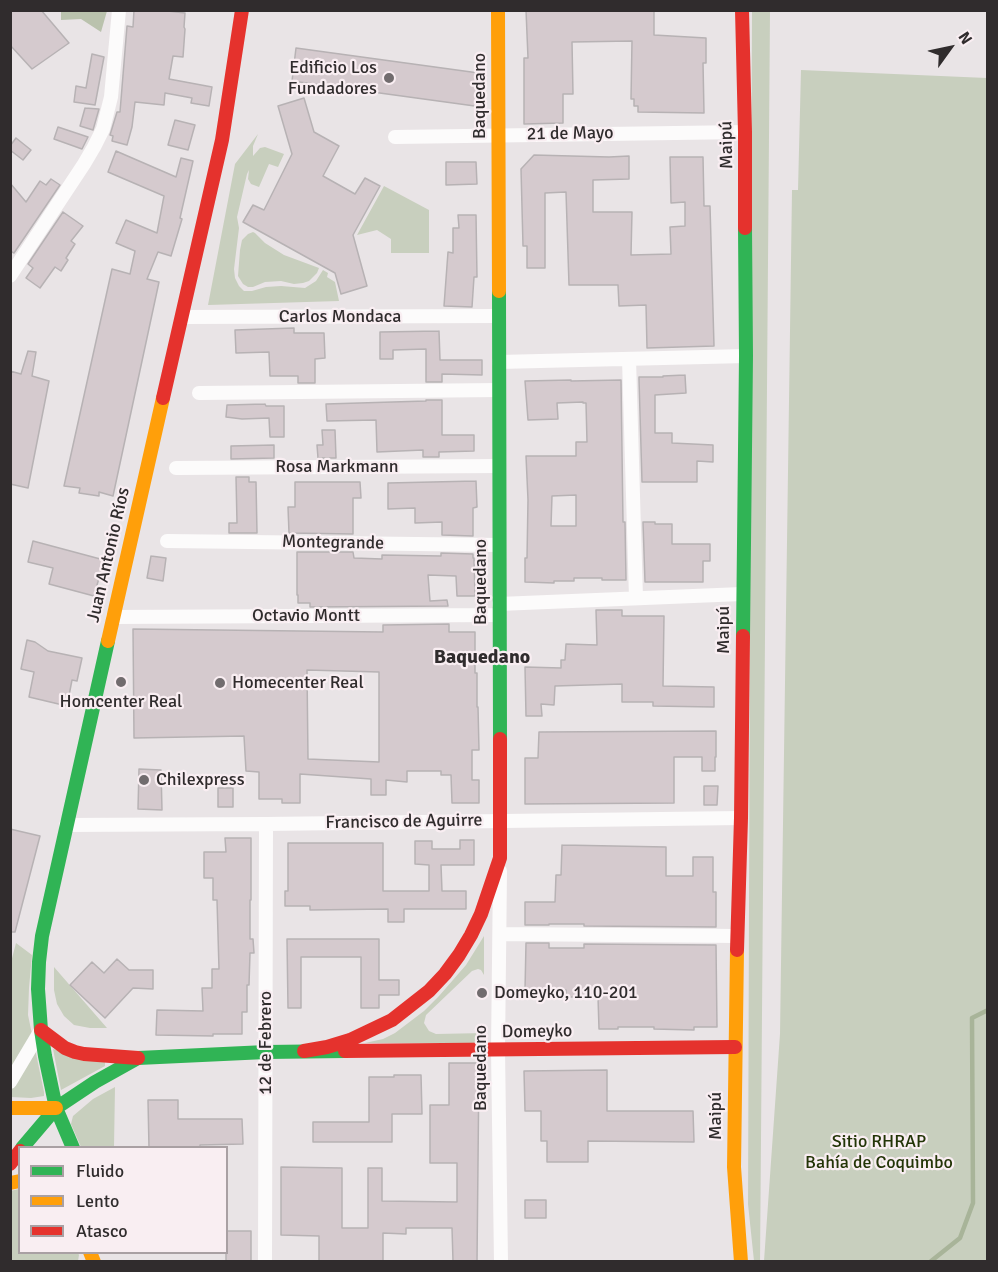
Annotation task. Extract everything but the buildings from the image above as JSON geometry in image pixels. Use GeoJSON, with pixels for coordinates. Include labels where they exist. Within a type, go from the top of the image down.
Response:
{"type":"FeatureCollection","features":[{"type":"Feature","properties":{"kind":"main road","name":"Juan Antonio Ríos"},"geometry":{"type":"LineString","coordinates":[[72,1146],[56,1108],[41,1030],[38,989],[44,927],[222,140],[242,10]]}},
{"type":"Feature","properties":{"kind":"main road","name":"Baquedano"},"geometry":{"type":"LineString","coordinates":[[498,10],[500,858]]}},
{"type":"Feature","properties":{"kind":"main road","name":"Maipú"},"geometry":{"type":"LineString","coordinates":[[740,1256],[734,1167],[741,818],[746,356],[742,10]]}},
{"type":"Feature","properties":{"kind":"main road","name":"Domeyko"},"geometry":{"type":"LineString","coordinates":[[304,1051],[339,1043],[371,1031],[392,1020],[429,991],[445,974],[471,935],[481,914],[500,858]]}},
{"type":"Feature","properties":{"kind":"main road"},"geometry":{"type":"LineString","coordinates":[[41,1030],[65,1048],[75,1052],[138,1058]]}},
{"type":"Feature","properties":{"kind":"main road","name":"Domeyko"},"geometry":{"type":"LineString","coordinates":[[21,1146],[56,1108],[95,1082],[138,1058],[304,1051],[735,1047]]}},
{"type":"Feature","properties":{"kind":"main road"},"geometry":{"type":"LineString","coordinates":[[10,1108],[56,1108]]}},
{"type":"Feature","properties":{"kind":"main road","name":"Domeyko"},"geometry":{"type":"LineString","coordinates":[[10,1164],[18,1151]]}},
{"type":"Feature","properties":{"kind":"main road"},"geometry":{"type":"LineString","coordinates":[[730,1262],[740,1256]]}},
{"type":"Feature","properties":{"kind":"street"},"geometry":{"type":"LineString","coordinates":[[10,276],[84,164],[103,129],[111,97],[119,10]]}},
{"type":"Feature","properties":{"kind":"street","name":"21 de Mayo"},"geometry":{"type":"LineString","coordinates":[[395,137],[745,132]]}},
{"type":"Feature","properties":{"kind":"street","name":"Carlos Mondaca"},"geometry":{"type":"LineString","coordinates":[[182,317],[499,316]]}},
{"type":"Feature","properties":{"kind":"street"},"geometry":{"type":"LineString","coordinates":[[499,362],[746,356]]}},
{"type":"Feature","properties":{"kind":"street"},"geometry":{"type":"LineString","coordinates":[[629,359],[636,598]]}},
{"type":"Feature","properties":{"kind":"street"},"geometry":{"type":"LineString","coordinates":[[199,393],[499,390]]}},
{"type":"Feature","properties":{"kind":"street","name":"Rosa Markmann"},"geometry":{"type":"LineString","coordinates":[[176,468],[499,466]]}},
{"type":"Feature","properties":{"kind":"street","name":"Montegrande"},"geometry":{"type":"LineString","coordinates":[[167,541],[499,545]]}},
{"type":"Feature","properties":{"kind":"street","name":"Octavio Montt"},"geometry":{"type":"LineString","coordinates":[[113,617],[499,610],[636,598],[742,594]]}},
{"type":"Feature","properties":{"kind":"street","name":"Francisco de Aguirre"},"geometry":{"type":"LineString","coordinates":[[66,825],[741,818]]}},
{"type":"Feature","properties":{"kind":"street","name":"12 de Febrero"},"geometry":{"type":"LineString","coordinates":[[265,1262],[266,824]]}},
{"type":"Feature","properties":{"kind":"street","name":"Baquedano"},"geometry":{"type":"LineString","coordinates":[[500,858],[498,1050],[501,1262]]}},
{"type":"Feature","properties":{"kind":"street"},"geometry":{"type":"LineString","coordinates":[[500,934],[737,936]]}},
{"type":"Feature","properties":{"kind":"street"},"geometry":{"type":"LineString","coordinates":[[10,1082],[41,1030]]}},
{"type":"Feature","properties":{"kind":"green space"},"geometry":{"type":"Polygon","coordinates":[[[61,11],[107,11],[101,32],[81,19],[61,20],[61,11]]]}},
{"type":"Feature","properties":{"kind":"green space"},"geometry":{"type":"Polygon","coordinates":[[[752,11],[770,11],[760,1262],[754,1261],[748,1204],[752,11]]]}},
{"type":"Feature","properties":{"kind":"green space","name":"Sitio RHRAP Bahía de Coquimbo"},"geometry":{"type":"Polygon","coordinates":[[[801,70],[987,78],[987,1261],[764,1261],[780,1034],[792,190],[798,190],[801,70]]]}},
{"type":"Feature","properties":{"kind":"green space"},"geometry":{"type":"Polygon","coordinates":[[[258,134],[253,146],[253,156],[260,148],[265,147],[284,154],[278,167],[269,164],[259,187],[251,184],[248,179],[249,170],[247,174],[237,217],[239,228],[235,278],[244,291],[281,286],[305,288],[316,281],[323,270],[328,273],[327,277],[335,282],[339,301],[208,305],[235,164],[258,134]]]}},
{"type":"Feature","properties":{"kind":"green space"},"geometry":{"type":"Polygon","coordinates":[[[384,186],[429,210],[429,253],[391,253],[391,239],[377,230],[357,235],[384,186]]]}},
{"type":"Feature","properties":{"kind":"green space"},"geometry":{"type":"Polygon","coordinates":[[[253,232],[284,255],[319,268],[317,273],[309,281],[303,283],[265,282],[253,287],[243,284],[238,276],[240,250],[242,240],[253,232]]]}},
{"type":"Feature","properties":{"kind":"green space"},"geometry":{"type":"Polygon","coordinates":[[[484,936],[484,975],[478,969],[472,971],[426,1015],[424,1023],[429,1031],[436,1034],[485,1033],[485,1043],[365,1043],[383,1039],[395,1033],[424,1011],[466,965],[484,936]]]}},
{"type":"Feature","properties":{"kind":"green space"},"geometry":{"type":"Polygon","coordinates":[[[16,943],[32,955],[28,1015],[44,1096],[31,1098],[11,1097],[10,966],[16,943]]]}},
{"type":"Feature","properties":{"kind":"green space"},"geometry":{"type":"Polygon","coordinates":[[[54,967],[107,1028],[74,1025],[64,1016],[57,1004],[54,990],[54,967]]]}},
{"type":"Feature","properties":{"kind":"green space"},"geometry":{"type":"Polygon","coordinates":[[[53,1049],[105,1062],[105,1066],[61,1090],[53,1049]]]}},
{"type":"Feature","properties":{"kind":"green space"},"geometry":{"type":"Polygon","coordinates":[[[115,1087],[114,1146],[81,1146],[71,1124],[73,1116],[93,1099],[115,1087]]]}},
{"type":"Feature","properties":{"kind":"green space"},"geometry":{"type":"Polygon","coordinates":[[[18,1189],[18,1254],[78,1254],[78,1261],[11,1261],[10,1191],[18,1189]]]}},
{"type":"Feature","properties":{"kind":"waterway"},"geometry":{"type":"LineString","coordinates":[[930,1262],[960,1238],[973,1203],[972,1018],[988,1010]]}},
{"type":"Feature","properties":{"kind":"traffic: fast"},"geometry":{"type":"LineString","coordinates":[[743,636],[745,228]]}},
{"type":"Feature","properties":{"kind":"traffic: fast"},"geometry":{"type":"LineString","coordinates":[[499,291],[500,739]]}},
{"type":"Feature","properties":{"kind":"traffic: fast"},"geometry":{"type":"LineString","coordinates":[[72,1146],[56,1108],[45,1056],[38,989],[39,962],[42,936],[108,641]]}},
{"type":"Feature","properties":{"kind":"traffic: fast"},"geometry":{"type":"LineString","coordinates":[[24,1146],[56,1108],[95,1082],[138,1058],[345,1051]]}},
{"type":"Feature","properties":{"kind":"traffic: slow"},"geometry":{"type":"LineString","coordinates":[[498,10],[499,291]]}},
{"type":"Feature","properties":{"kind":"traffic: slow"},"geometry":{"type":"LineString","coordinates":[[108,641],[163,398]]}},
{"type":"Feature","properties":{"kind":"traffic: slow"},"geometry":{"type":"LineString","coordinates":[[737,950],[734,1167],[741,1262]]}},
{"type":"Feature","properties":{"kind":"traffic: slow"},"geometry":{"type":"LineString","coordinates":[[10,1108],[56,1108]]}},
{"type":"Feature","properties":{"kind":"traffic: slow"},"geometry":{"type":"LineString","coordinates":[[10,1183],[18,1181]]}},
{"type":"Feature","properties":{"kind":"traffic: slow"},"geometry":{"type":"LineString","coordinates":[[91,1254],[94,1262]]}},
{"type":"Feature","properties":{"kind":"traffic: jam"},"geometry":{"type":"LineString","coordinates":[[163,398],[222,140],[242,10]]}},
{"type":"Feature","properties":{"kind":"traffic: jam"},"geometry":{"type":"LineString","coordinates":[[742,10],[745,228]]}},
{"type":"Feature","properties":{"kind":"traffic: jam"},"geometry":{"type":"LineString","coordinates":[[737,950],[743,636]]}},
{"type":"Feature","properties":{"kind":"traffic: jam"},"geometry":{"type":"LineString","coordinates":[[304,1051],[350,1040],[392,1020],[429,991],[459,955],[481,914],[500,858],[500,739]]}},
{"type":"Feature","properties":{"kind":"traffic: jam"},"geometry":{"type":"LineString","coordinates":[[41,1030],[65,1048],[75,1052],[138,1058]]}},
{"type":"Feature","properties":{"kind":"traffic: jam"},"geometry":{"type":"LineString","coordinates":[[345,1051],[735,1047]]}},
{"type":"Feature","properties":{"kind":"traffic: jam"},"geometry":{"type":"LineString","coordinates":[[10,1164],[18,1154]]}},
{"type":"Feature","properties":{"kind":"place","name":"Edificio Los Fundadores"},"geometry":{"type":"Point","coordinates":[389,78]}},
{"type":"Feature","properties":{"kind":"place","name":"Homcenter Real"},"geometry":{"type":"Point","coordinates":[121,682]}},
{"type":"Feature","properties":{"kind":"place","name":"Homecenter Real"},"geometry":{"type":"Point","coordinates":[220,683]}},
{"type":"Feature","properties":{"kind":"place","name":"Chilexpress"},"geometry":{"type":"Point","coordinates":[144,780]}},
{"type":"Feature","properties":{"kind":"place","name":"Domeyko, 110-201"},"geometry":{"type":"Point","coordinates":[482,993]}},
{"type":"Feature","properties":{"kind":"district","name":"Baquedano"},"geometry":{"type":"Point","coordinates":[482,658]}}]}
